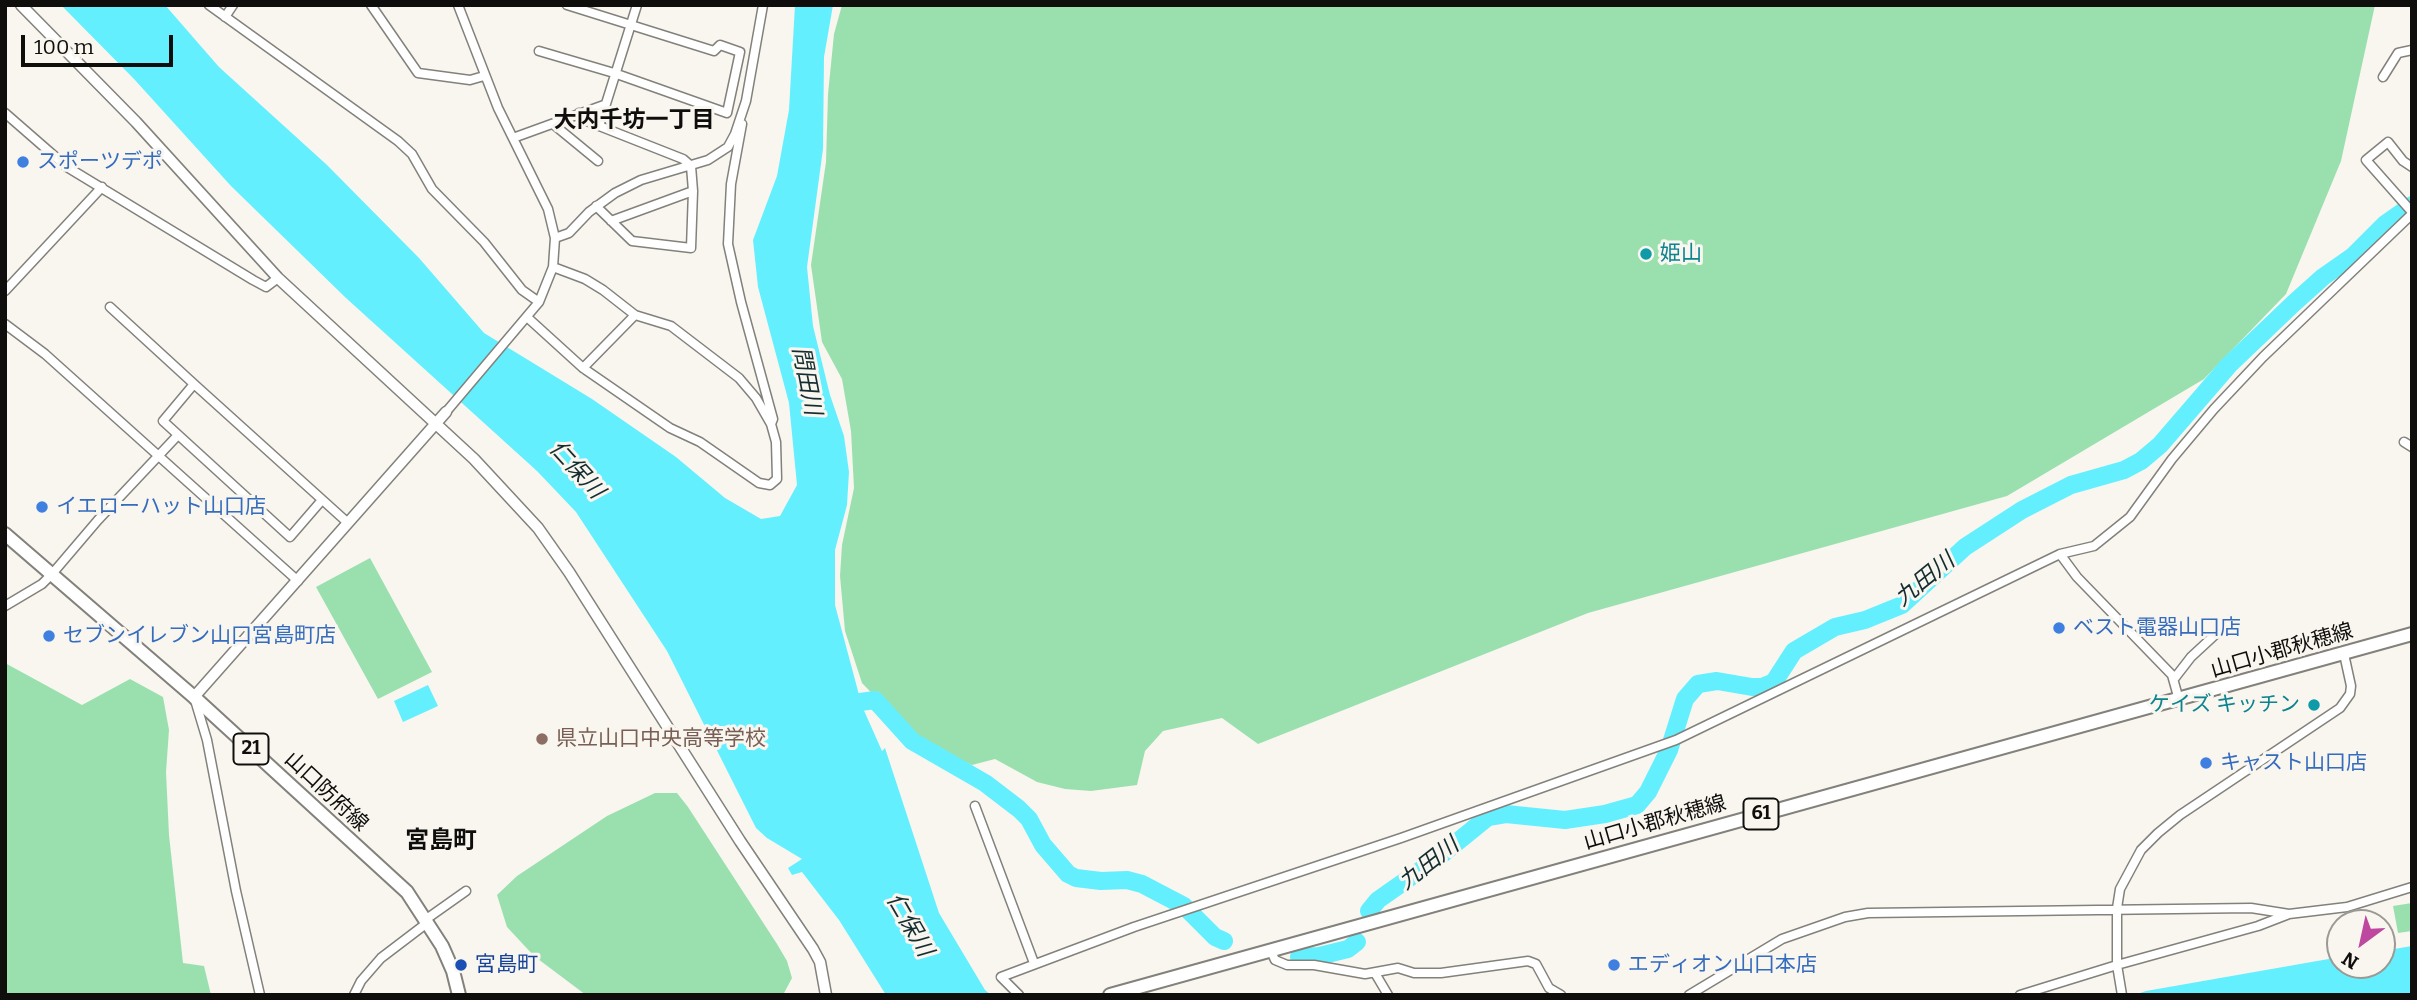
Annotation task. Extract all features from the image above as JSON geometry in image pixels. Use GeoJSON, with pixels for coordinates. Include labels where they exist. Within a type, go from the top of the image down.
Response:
{"type":"FeatureCollection","features":[{"type":"Feature","properties":{"kind":"main road","name":"山口防府線"},"geometry":{"type":"LineString","coordinates":[[5,534],[194,697],[407,892],[447,959],[460,995]]}},
{"type":"Feature","properties":{"kind":"main road","name":"山口小郡秋穂線"},"geometry":{"type":"LineString","coordinates":[[1110,995],[2412,634]]}},
{"type":"Feature","properties":{"kind":"street"},"geometry":{"type":"LineString","coordinates":[[21,5],[136,122],[278,278],[436,424],[505,491],[538,528],[813,949],[820,962],[826,995]]}},
{"type":"Feature","properties":{"kind":"street"},"geometry":{"type":"LineString","coordinates":[[209,5],[398,141],[412,154],[432,189],[484,242],[522,290],[539,302]]}},
{"type":"Feature","properties":{"kind":"street"},"geometry":{"type":"LineString","coordinates":[[225,17],[233,5]]}},
{"type":"Feature","properties":{"kind":"street"},"geometry":{"type":"LineString","coordinates":[[371,5],[418,73],[470,80],[484,76]]}},
{"type":"Feature","properties":{"kind":"street"},"geometry":{"type":"LineString","coordinates":[[260,995],[236,891],[207,740],[194,697],[526,320],[539,302],[553,267],[555,237],[548,209],[484,76],[458,5]]}},
{"type":"Feature","properties":{"kind":"street"},"geometry":{"type":"LineString","coordinates":[[599,126],[637,5]]}},
{"type":"Feature","properties":{"kind":"street"},"geometry":{"type":"LineString","coordinates":[[555,237],[569,233],[596,206],[615,193],[641,180],[708,160],[728,147],[739,124],[763,5]]}},
{"type":"Feature","properties":{"kind":"street"},"geometry":{"type":"LineString","coordinates":[[539,51],[614,73],[727,113],[740,52],[720,45],[714,51],[571,6]]}},
{"type":"Feature","properties":{"kind":"street"},"geometry":{"type":"LineString","coordinates":[[2383,78],[2398,53],[2412,48]]}},
{"type":"Feature","properties":{"kind":"street"},"geometry":{"type":"LineString","coordinates":[[513,138],[604,104]]}},
{"type":"Feature","properties":{"kind":"street"},"geometry":{"type":"LineString","coordinates":[[5,113],[67,167],[266,287],[278,278]]}},
{"type":"Feature","properties":{"kind":"street"},"geometry":{"type":"LineString","coordinates":[[579,113],[583,120],[683,159],[691,166],[691,248],[632,241],[596,206]]}},
{"type":"Feature","properties":{"kind":"street"},"geometry":{"type":"LineString","coordinates":[[553,124],[598,161]]}},
{"type":"Feature","properties":{"kind":"street"},"geometry":{"type":"LineString","coordinates":[[739,124],[743,125],[731,184],[728,244],[773,419],[771,424]]}},
{"type":"Feature","properties":{"kind":"street"},"geometry":{"type":"LineString","coordinates":[[1019,995],[1001,977],[1134,927],[1401,838],[1676,740],[2060,554],[2094,546],[2130,517],[2214,409],[2263,357],[2410,211],[2366,160],[2388,142],[2403,161],[2412,167]]}},
{"type":"Feature","properties":{"kind":"street"},"geometry":{"type":"LineString","coordinates":[[5,291],[102,187]]}},
{"type":"Feature","properties":{"kind":"street"},"geometry":{"type":"LineString","coordinates":[[611,221],[693,191]]}},
{"type":"Feature","properties":{"kind":"street"},"geometry":{"type":"LineString","coordinates":[[526,320],[583,368],[670,428],[700,442],[759,483],[770,485],[777,479],[776,442],[771,424],[756,398],[739,378],[671,326],[635,314],[584,279],[553,267]]}},
{"type":"Feature","properties":{"kind":"street"},"geometry":{"type":"LineString","coordinates":[[110,307],[348,523]]}},
{"type":"Feature","properties":{"kind":"street"},"geometry":{"type":"LineString","coordinates":[[583,368],[635,314]]}},
{"type":"Feature","properties":{"kind":"street"},"geometry":{"type":"LineString","coordinates":[[5,324],[45,354],[298,580]]}},
{"type":"Feature","properties":{"kind":"street"},"geometry":{"type":"LineString","coordinates":[[194,384],[163,421],[289,537],[323,500]]}},
{"type":"Feature","properties":{"kind":"street"},"geometry":{"type":"LineString","coordinates":[[5,606],[52,574],[178,435]]}},
{"type":"Feature","properties":{"kind":"street"},"geometry":{"type":"LineString","coordinates":[[2060,554],[2077,578],[2174,679],[2179,700]]}},
{"type":"Feature","properties":{"kind":"street"},"geometry":{"type":"LineString","coordinates":[[2174,679],[2191,657],[2231,620]]}},
{"type":"Feature","properties":{"kind":"street"},"geometry":{"type":"LineString","coordinates":[[2122,995],[2117,965],[2117,908],[2120,889],[2141,850],[2158,833],[2340,708],[2350,694],[2351,686],[2344,654]]}},
{"type":"Feature","properties":{"kind":"street"},"geometry":{"type":"LineString","coordinates":[[975,806],[1034,963]]}},
{"type":"Feature","properties":{"kind":"street"},"geometry":{"type":"LineString","coordinates":[[2020,995],[2259,926],[2289,914],[2347,907],[2412,887]]}},
{"type":"Feature","properties":{"kind":"street"},"geometry":{"type":"LineString","coordinates":[[354,995],[360,981],[382,958],[466,891]]}},
{"type":"Feature","properties":{"kind":"street"},"geometry":{"type":"LineString","coordinates":[[1689,995],[1782,939],[1844,917],[1868,913],[2251,908],[2289,914]]}},
{"type":"Feature","properties":{"kind":"street"},"geometry":{"type":"LineString","coordinates":[[1271,951],[1275,960],[1287,965],[1314,965],[1365,974],[1398,968],[1414,973],[1441,973],[1528,961],[1536,964],[1549,988],[1562,995]]}},
{"type":"Feature","properties":{"kind":"street"},"geometry":{"type":"LineString","coordinates":[[1375,974],[1388,995]]}},
{"type":"Feature","properties":{"kind":"green space"},"geometry":{"type":"Polygon","coordinates":[[[842,5],[2375,5],[2341,161],[2286,294],[2204,379],[2007,496],[1588,613],[1258,744],[1222,718],[1163,731],[1145,751],[1137,785],[1091,791],[1065,789],[1037,782],[995,759],[972,765],[917,740],[862,683],[845,631],[840,576],[842,545],[854,488],[851,431],[842,379],[822,342],[811,265],[826,162],[828,94],[834,34],[842,5]]]}},
{"type":"Feature","properties":{"kind":"green space"},"geometry":{"type":"Polygon","coordinates":[[[370,558],[432,672],[378,699],[316,587],[370,558]]]}},
{"type":"Feature","properties":{"kind":"green space"},"geometry":{"type":"Polygon","coordinates":[[[5,663],[82,705],[130,679],[163,697],[169,730],[166,772],[169,835],[183,963],[204,966],[211,995],[5,995],[5,663]]]}},
{"type":"Feature","properties":{"kind":"green space"},"geometry":{"type":"Polygon","coordinates":[[[655,793],[677,793],[777,944],[787,961],[792,978],[783,995],[586,995],[534,956],[507,927],[497,895],[517,876],[607,816],[655,793]]]}},
{"type":"Feature","properties":{"kind":"green space"},"geometry":{"type":"Polygon","coordinates":[[[2412,903],[2412,931],[2398,933],[2396,909],[2393,906],[2412,903]]]}},
{"type":"Feature","properties":{"kind":"water"},"geometry":{"type":"Polygon","coordinates":[[[61,5],[165,5],[219,67],[327,165],[419,258],[484,333],[592,399],[676,457],[725,498],[761,519],[780,516],[797,485],[789,403],[758,287],[753,240],[777,176],[789,110],[795,5],[833,5],[824,57],[823,149],[807,267],[813,326],[830,395],[844,436],[849,472],[847,505],[835,550],[835,605],[862,706],[882,751],[885,748],[939,913],[985,990],[991,995],[886,995],[839,920],[802,872],[792,875],[788,868],[802,859],[767,838],[756,828],[667,651],[576,512],[537,471],[346,298],[231,186],[134,79],[61,5]]]}},
{"type":"Feature","properties":{"kind":"water"},"geometry":{"type":"Polygon","coordinates":[[[428,685],[438,706],[403,722],[394,701],[428,685]]]}},
{"type":"Feature","properties":{"kind":"water"},"geometry":{"type":"Polygon","coordinates":[[[2412,946],[2412,995],[2134,995],[2326,959],[2326,979],[2396,979],[2396,949],[2412,946]]]}},
{"type":"Feature","properties":{"kind":"waterway","name":"九田川"},"geometry":{"type":"LineString","coordinates":[[1369,911],[1378,900],[1435,860],[1488,817],[1506,814],[1565,820],[1605,814],[1637,805],[1648,792],[1669,750],[1685,699],[1698,684],[1717,681],[1762,687],[1774,682],[1794,651],[1835,627],[1865,620],[1902,605],[1965,547],[2022,510],[2071,485],[2124,470],[2141,461],[2160,445],[2229,365],[2294,303],[2323,277],[2353,256],[2385,224],[2412,205]]}},
{"type":"Feature","properties":{"kind":"waterway","name":"九田川"},"geometry":{"type":"LineString","coordinates":[[838,705],[875,700],[912,741],[985,783],[1019,809],[1029,819],[1043,845],[1068,874],[1076,878],[1127,880],[1142,884],[1184,906],[1215,937],[1224,941]]}},
{"type":"Feature","properties":{"kind":"waterway","name":"九田川"},"geometry":{"type":"LineString","coordinates":[[1299,957],[1319,956],[1348,949],[1357,942]]}},
{"type":"Feature","properties":{"kind":"place","name":"スポーツデポ"},"geometry":{"type":"Point","coordinates":[23,162]}},
{"type":"Feature","properties":{"kind":"place","name":"姫山"},"geometry":{"type":"Point","coordinates":[1646,254]}},
{"type":"Feature","properties":{"kind":"place","name":"イエローハット山口店"},"geometry":{"type":"Point","coordinates":[42,507]}},
{"type":"Feature","properties":{"kind":"place","name":"ベスト電器山口店"},"geometry":{"type":"Point","coordinates":[2059,628]}},
{"type":"Feature","properties":{"kind":"place","name":"セブンイレブン山口宮島町店"},"geometry":{"type":"Point","coordinates":[49,636]}},
{"type":"Feature","properties":{"kind":"place","name":"ケイズ キッチン"},"geometry":{"type":"Point","coordinates":[2314,705]}},
{"type":"Feature","properties":{"kind":"place","name":"県立山口中央高等学校"},"geometry":{"type":"Point","coordinates":[542,739]}},
{"type":"Feature","properties":{"kind":"place","name":"キャスト山口店"},"geometry":{"type":"Point","coordinates":[2206,763]}},
{"type":"Feature","properties":{"kind":"place","name":"宮島町"},"geometry":{"type":"Point","coordinates":[461,965]}},
{"type":"Feature","properties":{"kind":"place","name":"エディオン山口本店"},"geometry":{"type":"Point","coordinates":[1614,965]}},
{"type":"Feature","properties":{"kind":"district","name":"大内千坊一丁目"},"geometry":{"type":"Point","coordinates":[634,121]}},
{"type":"Feature","properties":{"kind":"district","name":"宮島町"},"geometry":{"type":"Point","coordinates":[441,841]}},
{"type":"Feature","properties":{"kind":"water label","name":"問田川"},"geometry":{"type":"Point","coordinates":[806,381]}},
{"type":"Feature","properties":{"kind":"water label","name":"仁保川"},"geometry":{"type":"Point","coordinates":[576,470]}},
{"type":"Feature","properties":{"kind":"water label","name":"仁保川"},"geometry":{"type":"Point","coordinates":[909,925]}}]}
